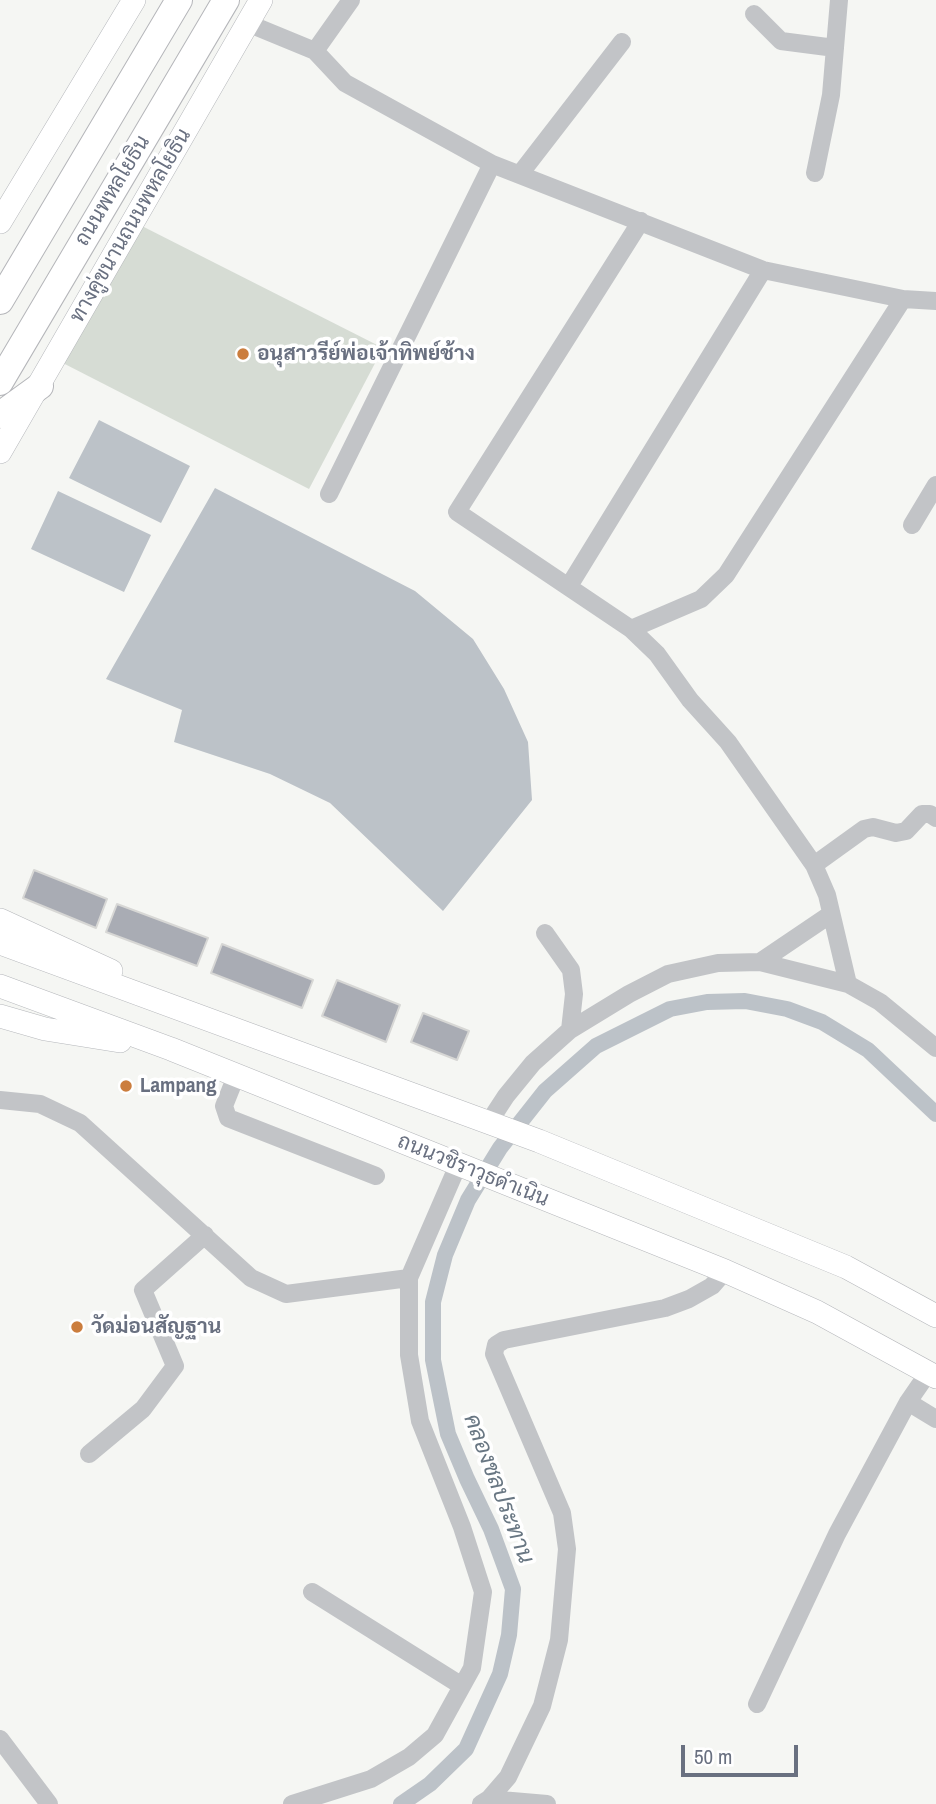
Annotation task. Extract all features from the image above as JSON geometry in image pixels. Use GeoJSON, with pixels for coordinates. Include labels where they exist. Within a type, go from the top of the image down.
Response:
{"type":"FeatureCollection","features":[{"type":"Feature","properties":{"kind":"highway","name":"ถนนพหลโยธิน"},"geometry":{"type":"LineString","coordinates":[[0,301],[179,0]]}},
{"type":"Feature","properties":{"kind":"highway","name":"ถนนพหลโยธิน"},"geometry":{"type":"LineString","coordinates":[[0,382],[226,0]]}},
{"type":"Feature","properties":{"kind":"highway"},"geometry":{"type":"LineString","coordinates":[[0,415],[40,386]]}},
{"type":"Feature","properties":{"kind":"main road"},"geometry":{"type":"LineString","coordinates":[[0,222],[134,0]]}},
{"type":"Feature","properties":{"kind":"main road","name":"ทางคู่ขนานถนนพหลโยธิน"},"geometry":{"type":"LineString","coordinates":[[0,452],[261,0]]}},
{"type":"Feature","properties":{"kind":"main road"},"geometry":{"type":"LineString","coordinates":[[0,920],[90,960],[187,1012]]}},
{"type":"Feature","properties":{"kind":"main road"},"geometry":{"type":"LineString","coordinates":[[0,943],[539,1141],[846,1267],[936,1316]]}},
{"type":"Feature","properties":{"kind":"main road","name":"ถนนวชิราวุธดำเนิน"},"geometry":{"type":"LineString","coordinates":[[0,986],[172,1049],[725,1271],[817,1312],[932,1375]]}},
{"type":"Feature","properties":{"kind":"main road"},"geometry":{"type":"LineString","coordinates":[[0,1016],[45,1029],[172,1049],[187,1012]]}},
{"type":"Feature","properties":{"kind":"street"},"geometry":{"type":"LineString","coordinates":[[315,51],[351,0]]}},
{"type":"Feature","properties":{"kind":"street"},"geometry":{"type":"LineString","coordinates":[[815,173],[831,94],[839,0]]}},
{"type":"Feature","properties":{"kind":"street"},"geometry":{"type":"LineString","coordinates":[[754,14],[781,41],[835,48]]}},
{"type":"Feature","properties":{"kind":"street"},"geometry":{"type":"LineString","coordinates":[[247,23],[315,51],[345,83],[492,164],[763,270],[903,299],[936,301]]}},
{"type":"Feature","properties":{"kind":"street"},"geometry":{"type":"LineString","coordinates":[[520,174],[622,42]]}},
{"type":"Feature","properties":{"kind":"street"},"geometry":{"type":"LineString","coordinates":[[329,494],[492,164]]}},
{"type":"Feature","properties":{"kind":"street"},"geometry":{"type":"LineString","coordinates":[[641,221],[457,512],[631,629],[657,654],[691,700],[728,742],[814,865],[827,895],[848,984]]}},
{"type":"Feature","properties":{"kind":"street"},"geometry":{"type":"LineString","coordinates":[[569,586],[763,270]]}},
{"type":"Feature","properties":{"kind":"street"},"geometry":{"type":"LineString","coordinates":[[631,629],[701,599],[726,575],[903,299]]}},
{"type":"Feature","properties":{"kind":"street"},"geometry":{"type":"LineString","coordinates":[[912,525],[936,485]]}},
{"type":"Feature","properties":{"kind":"street"},"geometry":{"type":"LineString","coordinates":[[814,865],[864,829],[873,827],[896,833],[906,831],[922,814],[930,814],[936,818]]}},
{"type":"Feature","properties":{"kind":"street"},"geometry":{"type":"LineString","coordinates":[[760,962],[831,914]]}},
{"type":"Feature","properties":{"kind":"street"},"geometry":{"type":"LineString","coordinates":[[545,933],[570,970],[574,994],[570,1030]]}},
{"type":"Feature","properties":{"kind":"street"},"geometry":{"type":"LineString","coordinates":[[489,1122],[533,1063],[570,1030],[628,994],[668,974],[718,963],[760,962],[848,984],[880,1002],[934,1040]]}},
{"type":"Feature","properties":{"kind":"street"},"geometry":{"type":"LineString","coordinates":[[236,1076],[224,1107],[228,1118],[376,1176]]}},
{"type":"Feature","properties":{"kind":"street"},"geometry":{"type":"LineString","coordinates":[[0,1100],[40,1104],[79,1122],[251,1278],[286,1294],[409,1279]]}},
{"type":"Feature","properties":{"kind":"street"},"geometry":{"type":"LineString","coordinates":[[292,1804],[371,1779],[409,1757],[435,1735],[472,1668],[482,1592],[463,1527],[420,1421],[409,1355],[409,1279],[458,1165]]}},
{"type":"Feature","properties":{"kind":"street"},"geometry":{"type":"LineString","coordinates":[[89,1454],[143,1409],[175,1366],[144,1290],[205,1235]]}},
{"type":"Feature","properties":{"kind":"street"},"geometry":{"type":"LineString","coordinates":[[485,1801],[508,1777],[542,1706],[559,1640],[567,1549],[562,1513],[494,1354],[496,1345],[504,1340],[665,1308],[712,1286],[725,1271]]}},
{"type":"Feature","properties":{"kind":"street"},"geometry":{"type":"LineString","coordinates":[[757,1704],[837,1534],[908,1402],[932,1375]]}},
{"type":"Feature","properties":{"kind":"street"},"geometry":{"type":"LineString","coordinates":[[908,1402],[936,1419]]}},
{"type":"Feature","properties":{"kind":"street"},"geometry":{"type":"LineString","coordinates":[[312,1592],[462,1686]]}},
{"type":"Feature","properties":{"kind":"street"},"geometry":{"type":"LineString","coordinates":[[0,1739],[49,1804]]}},
{"type":"Feature","properties":{"kind":"street"},"geometry":{"type":"LineString","coordinates":[[485,1801],[547,1804]]}},
{"type":"Feature","properties":{"kind":"shaded area"},"geometry":{"type":"Polygon","coordinates":[[[134,222],[383,348],[309,489],[55,359],[134,222]]]}},
{"type":"Feature","properties":{"kind":"shaded area"},"geometry":{"type":"Polygon","coordinates":[[[99,420],[190,466],[161,523],[69,478],[99,420]]]}},
{"type":"Feature","properties":{"kind":"shaded area"},"geometry":{"type":"Polygon","coordinates":[[[215,488],[415,591],[473,639],[504,689],[528,742],[532,800],[443,911],[330,803],[270,774],[174,742],[182,710],[106,679],[215,488]]]}},
{"type":"Feature","properties":{"kind":"shaded area"},"geometry":{"type":"Polygon","coordinates":[[[58,491],[151,535],[124,592],[31,549],[58,491]]]}},
{"type":"Feature","properties":{"kind":"building"},"geometry":{"type":"Polygon","coordinates":[[[34,870],[107,899],[96,928],[23,898],[34,870]]]}},
{"type":"Feature","properties":{"kind":"building"},"geometry":{"type":"Polygon","coordinates":[[[117,904],[208,938],[197,966],[106,932],[117,904]]]}},
{"type":"Feature","properties":{"kind":"building"},"geometry":{"type":"Polygon","coordinates":[[[222,944],[313,980],[302,1008],[211,973],[222,944]]]}},
{"type":"Feature","properties":{"kind":"building"},"geometry":{"type":"Polygon","coordinates":[[[337,980],[400,1005],[386,1042],[322,1016],[337,980]]]}},
{"type":"Feature","properties":{"kind":"building"},"geometry":{"type":"Polygon","coordinates":[[[423,1013],[469,1031],[457,1060],[411,1042],[423,1013]]]}},
{"type":"Feature","properties":{"kind":"waterway","name":"คลองชลประทาน"},"geometry":{"type":"LineString","coordinates":[[401,1804],[430,1784],[466,1749],[500,1674],[509,1635],[513,1589],[491,1529],[448,1434],[433,1360],[433,1302],[445,1255],[468,1200],[500,1148],[545,1091],[596,1046],[670,1009],[707,1002],[745,1001],[787,1009],[822,1022],[868,1050],[936,1114]]}},
{"type":"Feature","properties":{"kind":"place","name":"อนุสาวรีย์พ่อเจ้าทิพย์ช้าง"},"geometry":{"type":"Point","coordinates":[243,354]}},
{"type":"Feature","properties":{"kind":"place","name":"Lampang"},"geometry":{"type":"Point","coordinates":[126,1086]}},
{"type":"Feature","properties":{"kind":"place","name":"วัดม่อนสัญฐาน"},"geometry":{"type":"Point","coordinates":[77,1327]}}]}
